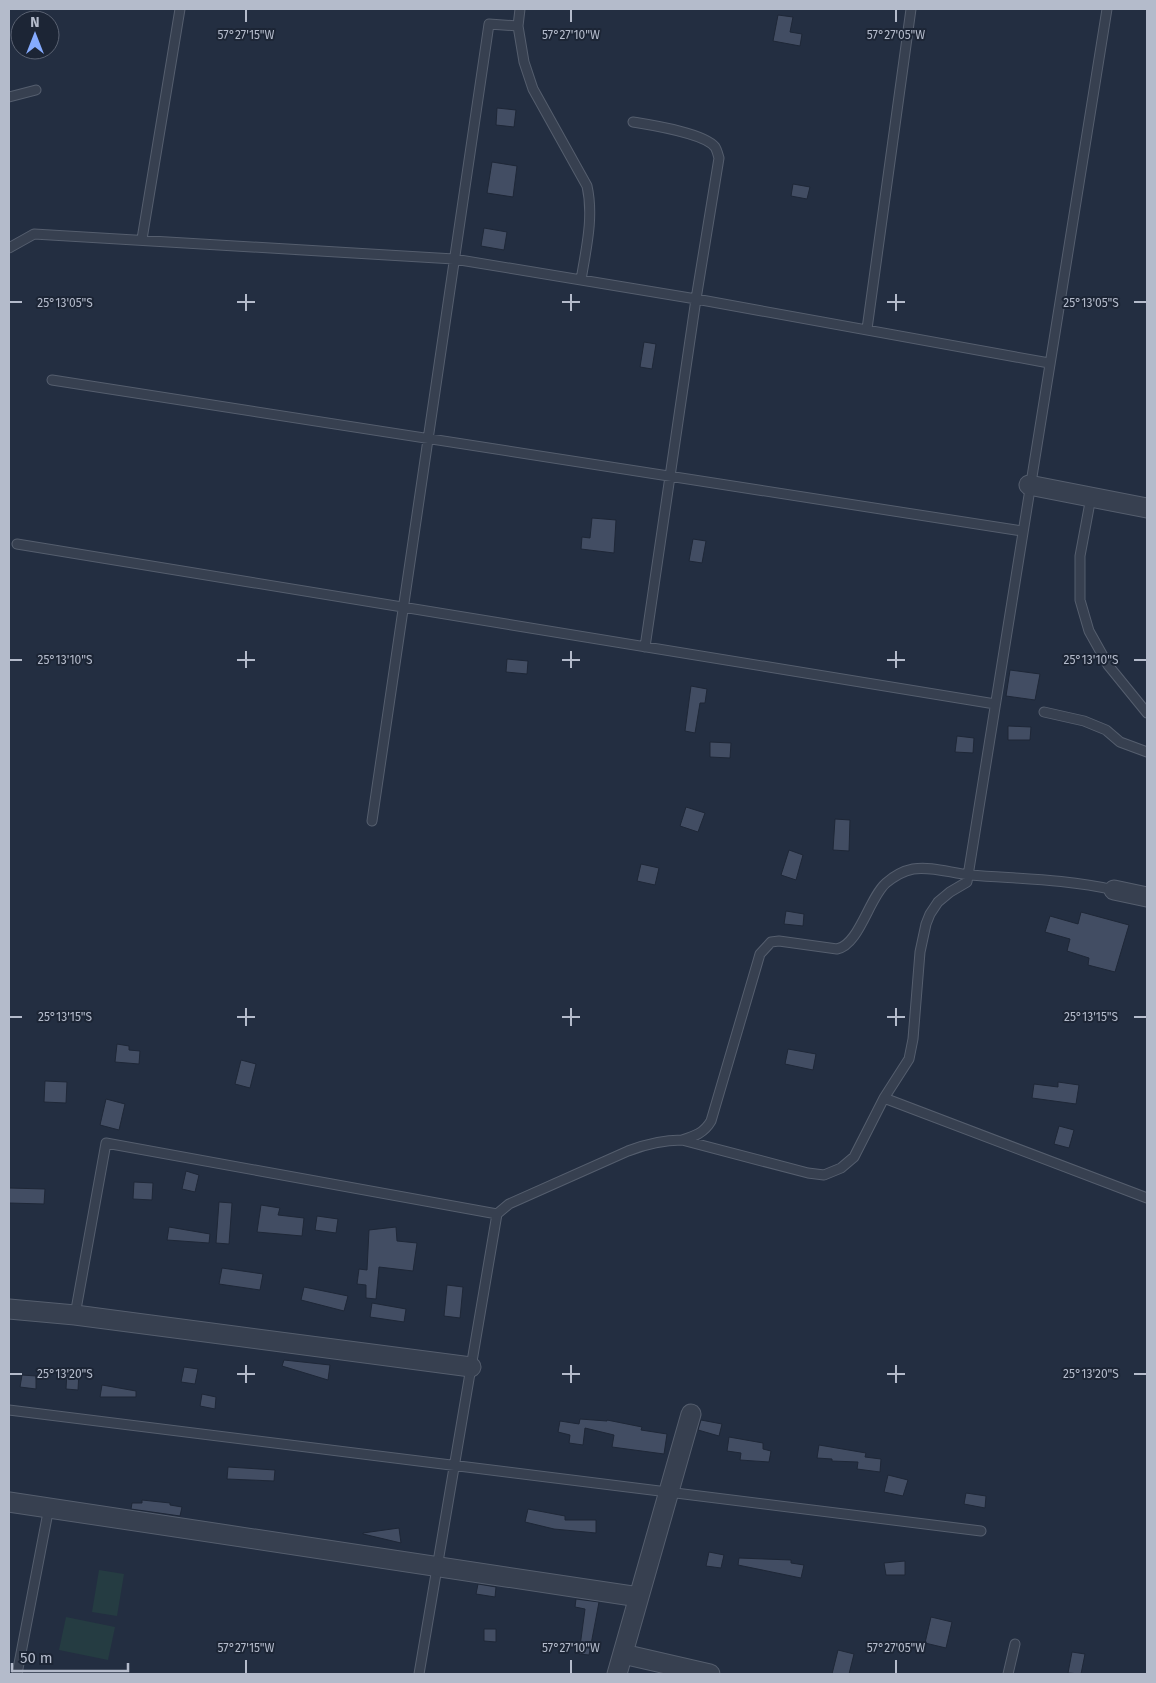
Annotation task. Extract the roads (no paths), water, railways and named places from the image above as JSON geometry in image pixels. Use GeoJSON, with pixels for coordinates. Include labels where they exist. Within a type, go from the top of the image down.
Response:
{"type":"FeatureCollection","features":[{"type":"Feature","properties":{"kind":"street"},"geometry":{"type":"LineString","coordinates":[[1026,485],[1147,508]]}},
{"type":"Feature","properties":{"kind":"street"},"geometry":{"type":"LineString","coordinates":[[1114,890],[1147,897]]}},
{"type":"Feature","properties":{"kind":"street"},"geometry":{"type":"LineString","coordinates":[[9,1309],[75,1315],[471,1367]]}},
{"type":"Feature","properties":{"kind":"street"},"geometry":{"type":"LineString","coordinates":[[617,1674],[692,1414]]}},
{"type":"Feature","properties":{"kind":"street"},"geometry":{"type":"LineString","coordinates":[[9,1502],[639,1597]]}},
{"type":"Feature","properties":{"kind":"street"},"geometry":{"type":"LineString","coordinates":[[623,1654],[710,1674]]}},
{"type":"Feature","properties":{"kind":"lane"},"geometry":{"type":"LineString","coordinates":[[142,239],[180,9]]}},
{"type":"Feature","properties":{"kind":"lane"},"geometry":{"type":"LineString","coordinates":[[520,9],[518,26],[524,62],[533,89],[587,186],[591,202],[581,280]]}},
{"type":"Feature","properties":{"kind":"lane"},"geometry":{"type":"LineString","coordinates":[[867,329],[911,9]]}},
{"type":"Feature","properties":{"kind":"lane"},"geometry":{"type":"LineString","coordinates":[[419,1674],[497,1214],[509,1204],[645,1144],[666,1140],[682,1140],[808,1173],[824,1175],[841,1168],[854,1157],[884,1098],[909,1059],[913,1039],[920,952],[930,914],[938,902],[967,882],[1022,531],[1026,485],[1049,363],[1107,9]]}},
{"type":"Feature","properties":{"kind":"lane"},"geometry":{"type":"LineString","coordinates":[[372,821],[489,24],[518,26]]}},
{"type":"Feature","properties":{"kind":"lane"},"geometry":{"type":"LineString","coordinates":[[9,97],[36,90]]}},
{"type":"Feature","properties":{"kind":"lane"},"geometry":{"type":"LineString","coordinates":[[633,122],[662,127],[706,140],[715,148],[719,158],[696,299],[645,647]]}},
{"type":"Feature","properties":{"kind":"lane"},"geometry":{"type":"LineString","coordinates":[[9,248],[34,234],[454,259],[696,299],[1049,363]]}},
{"type":"Feature","properties":{"kind":"lane"},"geometry":{"type":"LineString","coordinates":[[52,380],[1022,531]]}},
{"type":"Feature","properties":{"kind":"lane"},"geometry":{"type":"LineString","coordinates":[[1090,497],[1080,556],[1080,600],[1089,631],[1108,665],[1147,713]]}},
{"type":"Feature","properties":{"kind":"lane"},"geometry":{"type":"LineString","coordinates":[[17,544],[995,704]]}},
{"type":"Feature","properties":{"kind":"lane"},"geometry":{"type":"LineString","coordinates":[[1044,712],[1084,722],[1106,730],[1120,742],[1147,752]]}},
{"type":"Feature","properties":{"kind":"lane"},"geometry":{"type":"LineString","coordinates":[[682,1140],[696,1136],[706,1129],[711,1121],[760,954],[765,946],[771,942],[778,941],[836,949],[842,948],[854,935],[878,892],[898,874],[910,869],[923,868],[968,875],[1054,880],[1114,890]]}},
{"type":"Feature","properties":{"kind":"lane"},"geometry":{"type":"LineString","coordinates":[[884,1098],[1147,1198]]}},
{"type":"Feature","properties":{"kind":"lane"},"geometry":{"type":"LineString","coordinates":[[75,1315],[106,1143],[497,1214]]}},
{"type":"Feature","properties":{"kind":"lane"},"geometry":{"type":"LineString","coordinates":[[9,1410],[981,1531]]}},
{"type":"Feature","properties":{"kind":"lane"},"geometry":{"type":"LineString","coordinates":[[17,1674],[49,1507]]}},
{"type":"Feature","properties":{"kind":"lane"},"geometry":{"type":"LineString","coordinates":[[1008,1674],[1016,1644]]}}]}
